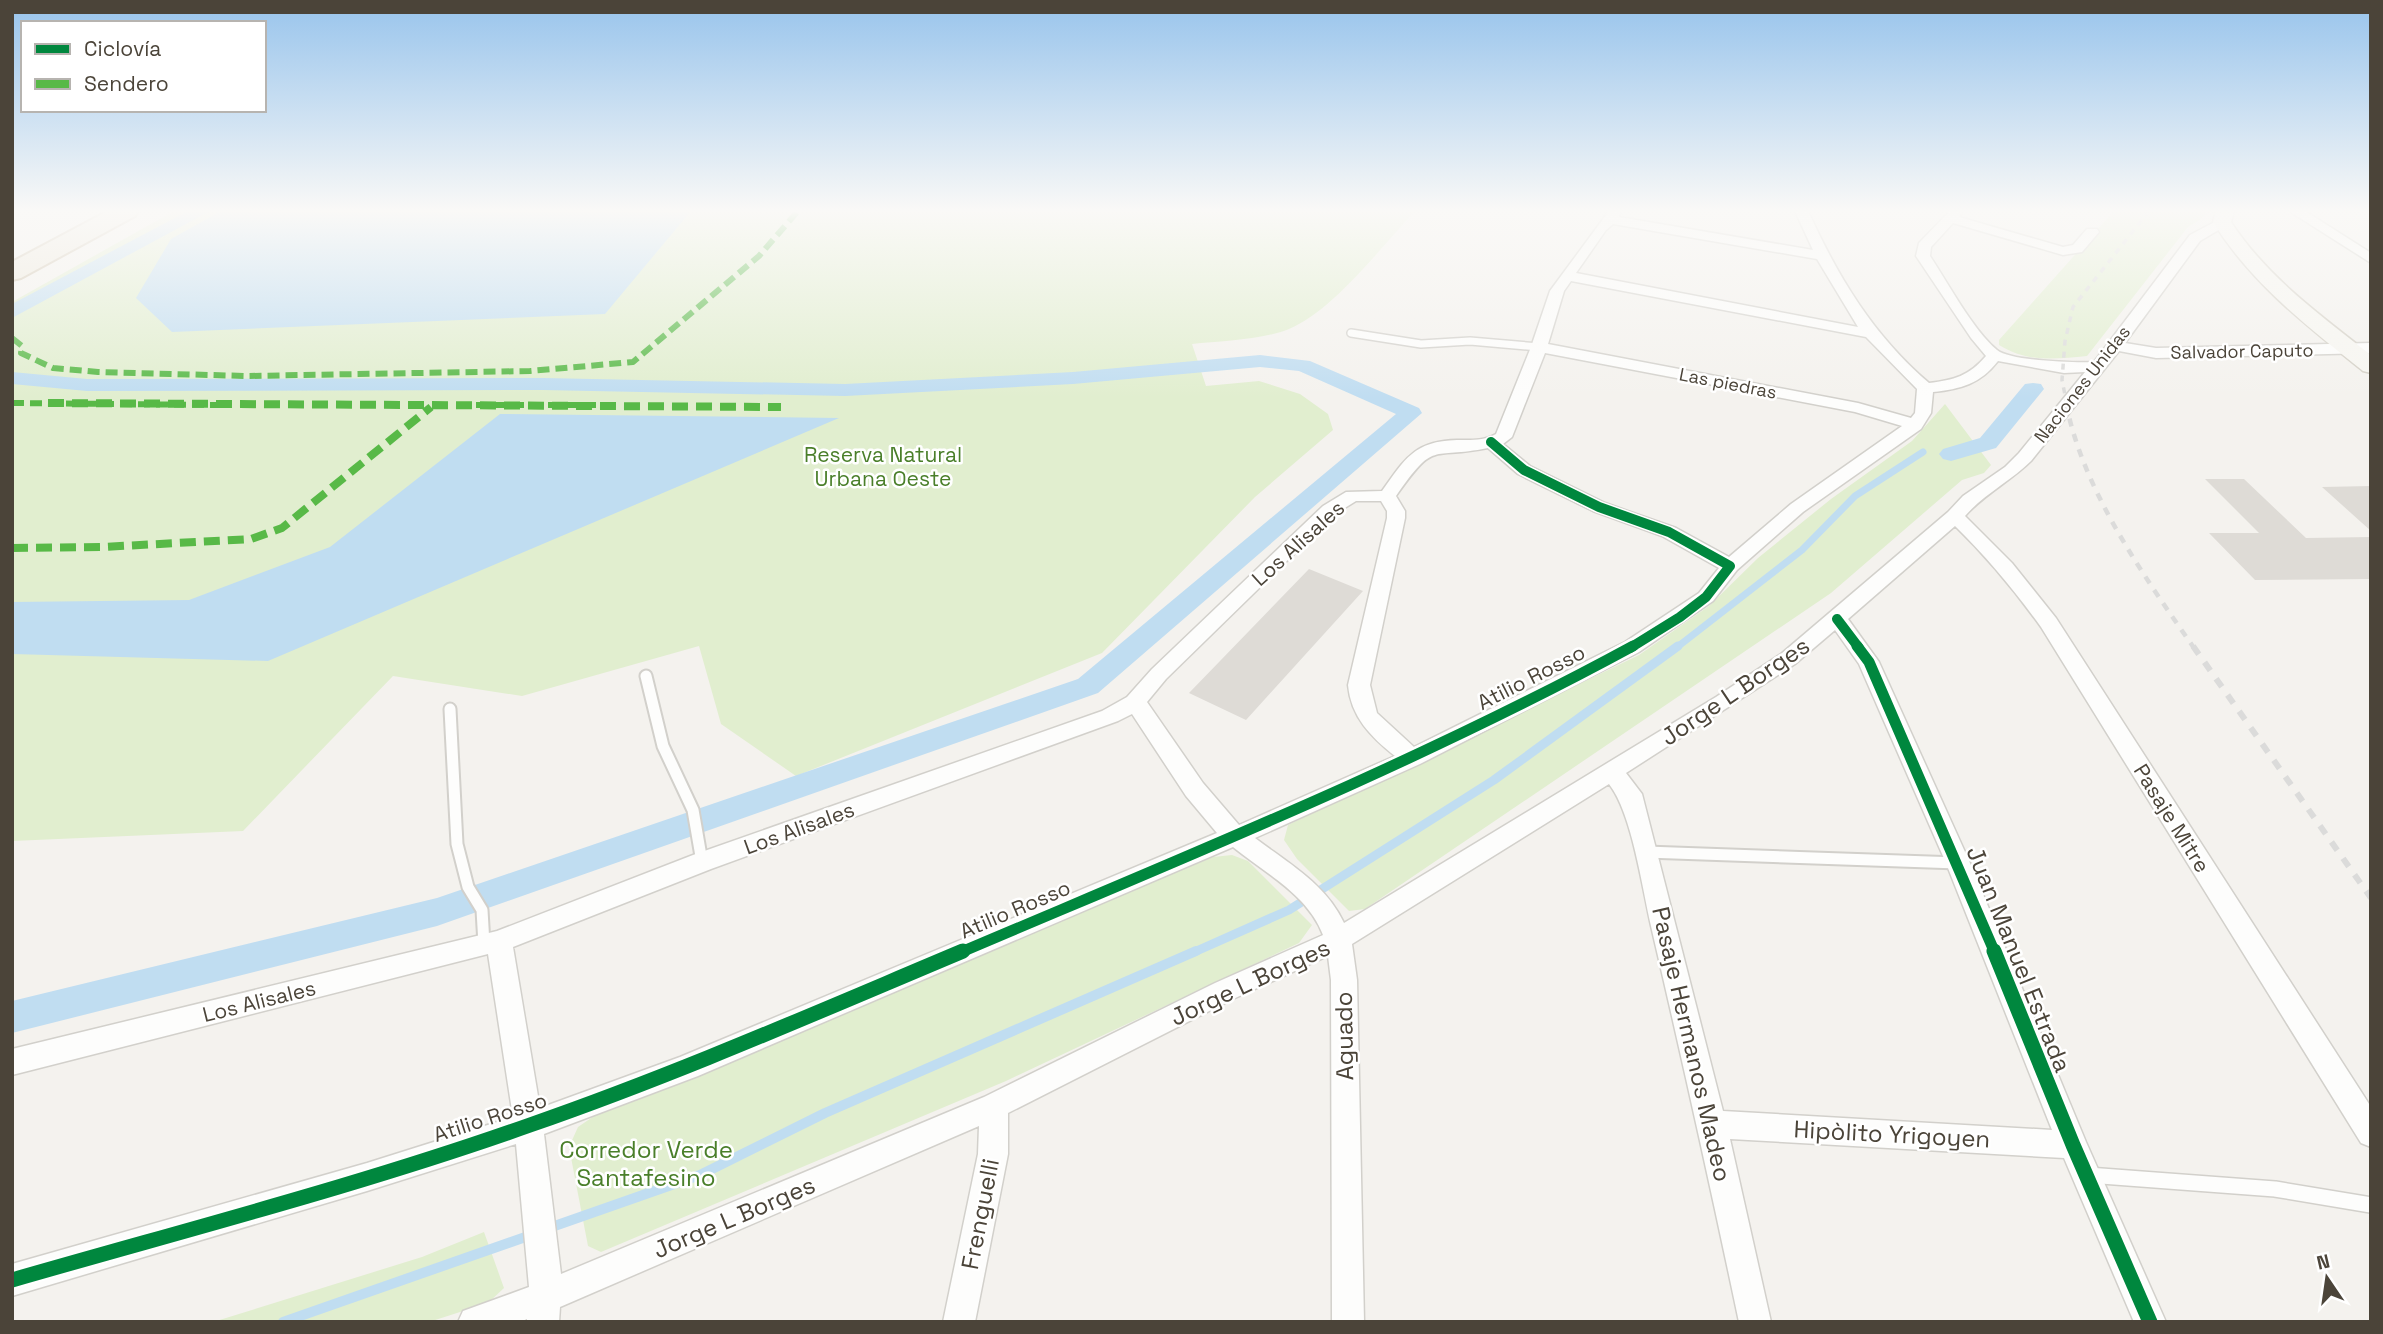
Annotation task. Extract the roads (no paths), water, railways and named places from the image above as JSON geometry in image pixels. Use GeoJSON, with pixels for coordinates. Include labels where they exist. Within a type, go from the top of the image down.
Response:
{"type":"FeatureCollection","features":[{"type":"Feature","properties":{"kind":"street"},"geometry":{"type":"LineString","coordinates":[[1412,758],[1367,717],[1359,699],[1359,685],[1396,518],[1396,511],[1387,496],[1419,454],[1428,449],[1491,442],[1503,436],[1539,347],[1557,291],[1569,273]]}},
{"type":"Feature","properties":{"kind":"street"},"geometry":{"type":"LineString","coordinates":[[1832,273],[1868,333],[1891,360],[1925,388],[1970,381],[1979,376],[1994,356]]}},
{"type":"Feature","properties":{"kind":"street"},"geometry":{"type":"LineString","coordinates":[[1935,273],[1976,335],[1994,356],[2042,365],[2099,367]]}},
{"type":"Feature","properties":{"kind":"street","name":"Naciones Unidas"},"geometry":{"type":"LineString","coordinates":[[1955,516],[1969,499],[2011,471],[2099,367],[2167,273]]}},
{"type":"Feature","properties":{"kind":"street"},"geometry":{"type":"LineString","coordinates":[[2263,273],[2360,348],[2371,366]]}},
{"type":"Feature","properties":{"kind":"street"},"geometry":{"type":"LineString","coordinates":[[1567,276],[1868,333]]}},
{"type":"Feature","properties":{"kind":"street","name":"Salvador Caputo"},"geometry":{"type":"LineString","coordinates":[[2113,345],[2156,352],[2360,348]]}},
{"type":"Feature","properties":{"kind":"street","name":"Las piedras"},"geometry":{"type":"LineString","coordinates":[[1539,347],[1858,408],[1915,425]]}},
{"type":"Feature","properties":{"kind":"street"},"geometry":{"type":"LineString","coordinates":[[2042,365],[2062,380],[2072,396]]}},
{"type":"Feature","properties":{"kind":"street"},"geometry":{"type":"LineString","coordinates":[[1915,425],[1923,413],[1925,388]]}},
{"type":"Feature","properties":{"kind":"street","name":"Atilio Rosso"},"geometry":{"type":"LineString","coordinates":[[12,1280],[367,1177],[529,1126],[688,1067],[1236,836],[1412,758],[1658,632],[1706,597],[1730,566],[1797,508],[1915,425]]}},
{"type":"Feature","properties":{"kind":"street"},"geometry":{"type":"LineString","coordinates":[[1491,442],[1524,470],[1598,507],[1669,532],[1730,566]]}},
{"type":"Feature","properties":{"kind":"street","name":"Los Alisales"},"geometry":{"type":"LineString","coordinates":[[12,1062],[492,942],[702,862],[1110,716],[1135,702],[1159,674],[1329,510],[1352,496],[1387,496]]}},
{"type":"Feature","properties":{"kind":"street","name":"Jorge L Borges"},"geometry":{"type":"LineString","coordinates":[[474,1322],[544,1310],[993,1106],[1224,991],[1612,772],[1788,659],[1955,516]]}},
{"type":"Feature","properties":{"kind":"street","name":"Pasaje Mitre"},"geometry":{"type":"LineString","coordinates":[[1955,516],[1982,540],[2022,585],[2049,623],[2371,1133]]}},
{"type":"Feature","properties":{"kind":"street","name":"Juan Manuel Estrada"},"geometry":{"type":"LineString","coordinates":[[1837,619],[1869,662],[1958,863],[2073,1145],[2151,1322]]}},
{"type":"Feature","properties":{"kind":"street"},"geometry":{"type":"LineString","coordinates":[[1135,702],[1216,817],[1236,836],[1295,878],[1332,928]]}},
{"type":"Feature","properties":{"kind":"street","name":"Pasaje Hermanos Madeo"},"geometry":{"type":"LineString","coordinates":[[1612,772],[1630,794],[1646,852],[1712,1124],[1755,1322]]}},
{"type":"Feature","properties":{"kind":"street","name":"Aguado"},"geometry":{"type":"LineString","coordinates":[[1332,928],[1344,980],[1348,1322]]}},
{"type":"Feature","properties":{"kind":"street"},"geometry":{"type":"LineString","coordinates":[[492,942],[529,1126],[541,1231],[544,1310]]}},
{"type":"Feature","properties":{"kind":"street","name":"Frenguelli"},"geometry":{"type":"LineString","coordinates":[[959,1322],[993,1154],[993,1106]]}},
{"type":"Feature","properties":{"kind":"street","name":"Hipòlito Yrigoyen"},"geometry":{"type":"LineString","coordinates":[[1712,1124],[2073,1145]]}},
{"type":"Feature","properties":{"kind":"lane"},"geometry":{"type":"LineString","coordinates":[[1351,333],[1421,344],[1470,341],[1539,347]]}},
{"type":"Feature","properties":{"kind":"lane"},"geometry":{"type":"LineString","coordinates":[[646,676],[663,746],[693,810],[702,862]]}},
{"type":"Feature","properties":{"kind":"lane"},"geometry":{"type":"LineString","coordinates":[[450,709],[457,844],[468,887],[482,910],[492,942]]}},
{"type":"Feature","properties":{"kind":"lane"},"geometry":{"type":"LineString","coordinates":[[1646,852],[1958,863]]}},
{"type":"Feature","properties":{"kind":"lane"},"geometry":{"type":"LineString","coordinates":[[2086,1175],[2275,1189],[2371,1205]]}},
{"type":"Feature","properties":{"kind":"water"},"geometry":{"type":"Polygon","coordinates":[[[151,273],[639,273],[605,314],[172,332],[136,298],[151,273]]]}},
{"type":"Feature","properties":{"kind":"water"},"geometry":{"type":"Polygon","coordinates":[[[500,414],[839,418],[268,661],[12,654],[12,602],[189,600],[330,547],[500,414]]]}},
{"type":"Feature","properties":{"kind":"waterway"},"geometry":{"type":"LineString","coordinates":[[12,312],[85,273]]}},
{"type":"Feature","properties":{"kind":"waterway"},"geometry":{"type":"LineString","coordinates":[[12,378],[87,385],[543,384],[845,390],[1073,378],[1260,361],[1303,365],[1411,413],[1088,686],[437,912],[12,1017]]}},
{"type":"Feature","properties":{"kind":"waterway"},"geometry":{"type":"LineString","coordinates":[[1951,454],[1988,443],[2033,389]]}},
{"type":"Feature","properties":{"kind":"waterway"},"geometry":{"type":"LineString","coordinates":[[1676,648],[1802,550],[1855,496],[1923,452]]}},
{"type":"Feature","properties":{"kind":"waterway"},"geometry":{"type":"LineString","coordinates":[[1192,953],[1289,910],[1494,780],[1678,646]]}},
{"type":"Feature","properties":{"kind":"waterway"},"geometry":{"type":"LineString","coordinates":[[546,1229],[700,1175],[825,1113],[1196,951]]}},
{"type":"Feature","properties":{"kind":"waterway"},"geometry":{"type":"LineString","coordinates":[[283,1322],[534,1234]]}},
{"type":"Feature","properties":{"kind":"railway"},"geometry":{"type":"LineString","coordinates":[[2067,405],[2062,380],[2065,341],[2073,307],[2100,273]]}},
{"type":"Feature","properties":{"kind":"railway"},"geometry":{"type":"LineString","coordinates":[[2066,403],[2074,436],[2101,500],[2136,562],[2194,648]]}},
{"type":"Feature","properties":{"kind":"railway"},"geometry":{"type":"LineString","coordinates":[[2193,646],[2371,898]]}},
{"type":"Feature","properties":{"kind":"park label","name":"Reserva Natural Urbana Oeste"},"geometry":{"type":"Point","coordinates":[883,466]}},
{"type":"Feature","properties":{"kind":"park label","name":"Corredor Verde Santafesino"},"geometry":{"type":"Point","coordinates":[646,1163]}}]}
